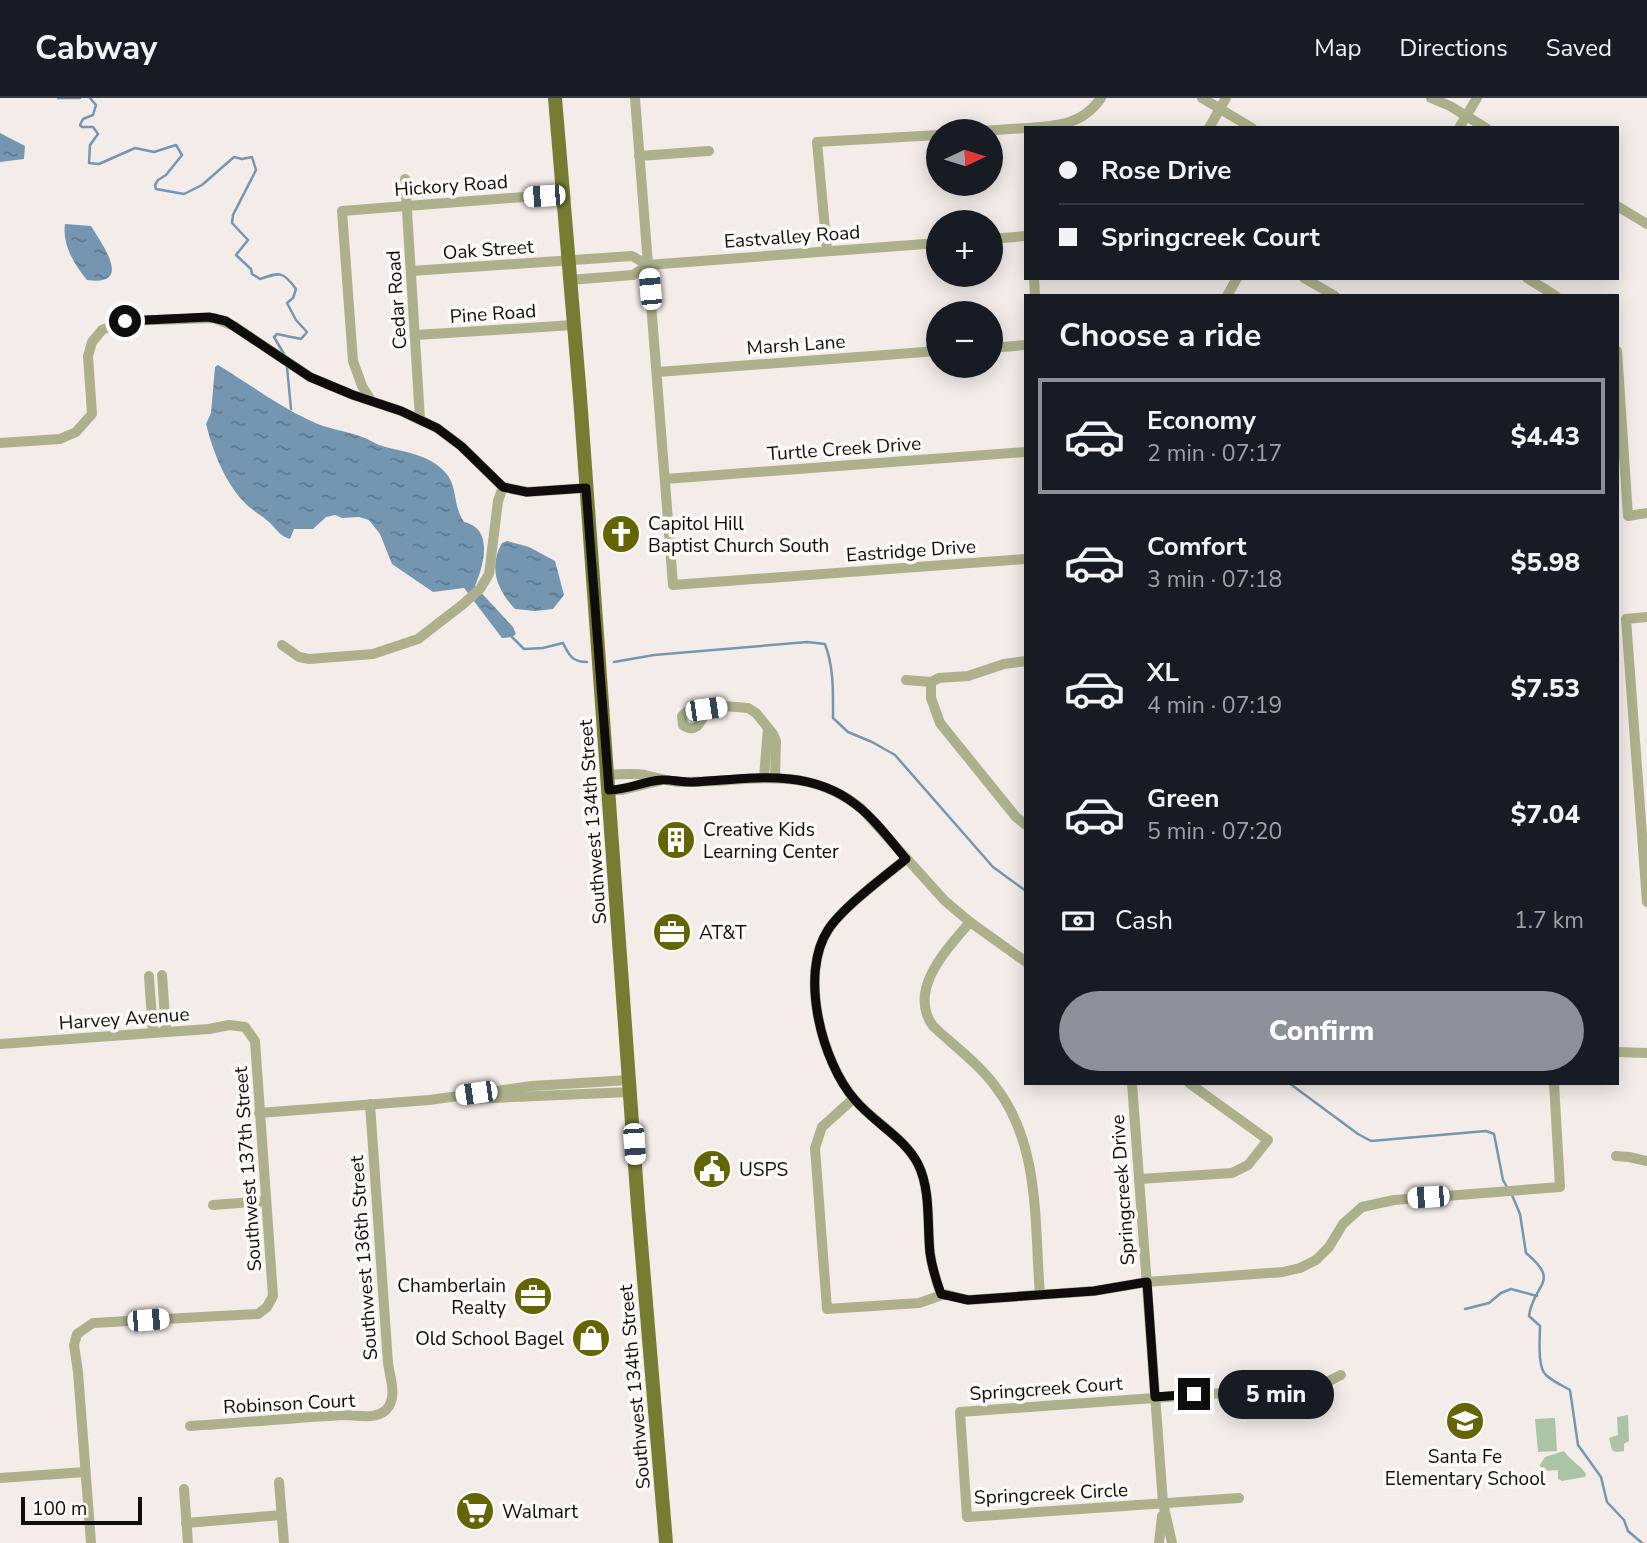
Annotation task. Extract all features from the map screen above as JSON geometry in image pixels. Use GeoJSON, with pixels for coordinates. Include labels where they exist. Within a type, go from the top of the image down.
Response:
{"type":"FeatureCollection","features":[{"type":"Feature","properties":{"kind":"main road","name":"Southwest 134th Street"},"geometry":{"type":"LineString","coordinates":[[555,98],[666,1543]]}},
{"type":"Feature","properties":{"kind":"street"},"geometry":{"type":"LineString","coordinates":[[635,98],[665,479]]}},
{"type":"Feature","properties":{"kind":"street"},"geometry":{"type":"LineString","coordinates":[[1044,126],[1070,123],[1086,114],[1101,98]]}},
{"type":"Feature","properties":{"kind":"street"},"geometry":{"type":"LineString","coordinates":[[1202,98],[1249,126]]}},
{"type":"Feature","properties":{"kind":"street"},"geometry":{"type":"LineString","coordinates":[[1210,126],[1226,98]]}},
{"type":"Feature","properties":{"kind":"street"},"geometry":{"type":"LineString","coordinates":[[1431,98],[1483,126]]}},
{"type":"Feature","properties":{"kind":"street"},"geometry":{"type":"LineString","coordinates":[[1460,126],[1477,98]]}},
{"type":"Feature","properties":{"kind":"street"},"geometry":{"type":"LineString","coordinates":[[1003,130],[1024,128]]}},
{"type":"Feature","properties":{"kind":"street"},"geometry":{"type":"LineString","coordinates":[[827,251],[817,142],[926,136]]}},
{"type":"Feature","properties":{"kind":"street"},"geometry":{"type":"LineString","coordinates":[[639,156],[709,151]]}},
{"type":"Feature","properties":{"kind":"street","name":"Cedar Road"},"geometry":{"type":"LineString","coordinates":[[405,179],[421,419]]}},
{"type":"Feature","properties":{"kind":"street","name":"Hickory Road"},"geometry":{"type":"LineString","coordinates":[[370,399],[353,361],[342,211],[563,194]]}},
{"type":"Feature","properties":{"kind":"street"},"geometry":{"type":"LineString","coordinates":[[1619,207],[1647,224]]}},
{"type":"Feature","properties":{"kind":"street"},"geometry":{"type":"LineString","coordinates":[[1003,238],[1024,236]]}},
{"type":"Feature","properties":{"kind":"street","name":"Eastvalley Road"},"geometry":{"type":"LineString","coordinates":[[569,280],[633,275],[648,265],[926,244]]}},
{"type":"Feature","properties":{"kind":"street","name":"Eastvalley Road"},"geometry":{"type":"LineString","coordinates":[[567,261],[632,256],[648,265]]}},
{"type":"Feature","properties":{"kind":"street","name":"Oak Street"},"geometry":{"type":"LineString","coordinates":[[411,271],[567,261]]}},
{"type":"Feature","properties":{"kind":"street"},"geometry":{"type":"LineString","coordinates":[[1307,280],[1332,294]]}},
{"type":"Feature","properties":{"kind":"street"},"geometry":{"type":"LineString","coordinates":[[1530,280],[1553,294]]}},
{"type":"Feature","properties":{"kind":"street"},"geometry":{"type":"LineString","coordinates":[[0,443],[60,439],[82,428],[92,414],[89,348],[102,330],[125,321],[182,317],[220,319],[310,377],[421,419],[461,446],[503,487],[527,492],[586,488]]}},
{"type":"Feature","properties":{"kind":"street","name":"Pine Road"},"geometry":{"type":"LineString","coordinates":[[416,335],[573,325]]}},
{"type":"Feature","properties":{"kind":"street"},"geometry":{"type":"LineString","coordinates":[[1003,347],[1024,345]]}},
{"type":"Feature","properties":{"kind":"street","name":"Marsh Lane"},"geometry":{"type":"LineString","coordinates":[[657,372],[926,352]]}},
{"type":"Feature","properties":{"kind":"street"},"geometry":{"type":"LineString","coordinates":[[1619,382],[1628,516],[1647,513]]}},
{"type":"Feature","properties":{"kind":"street","name":"Turtle Creek Drive"},"geometry":{"type":"LineString","coordinates":[[665,479],[1024,452]]}},
{"type":"Feature","properties":{"kind":"street","name":"Eastridge Drive"},"geometry":{"type":"LineString","coordinates":[[665,479],[673,584],[1024,559]]}},
{"type":"Feature","properties":{"kind":"street"},"geometry":{"type":"LineString","coordinates":[[282,645],[299,657],[309,659],[373,654],[418,639],[480,589],[491,568],[498,501],[503,487]]}},
{"type":"Feature","properties":{"kind":"street"},"geometry":{"type":"LineString","coordinates":[[1647,617],[1626,619],[1647,902]]}},
{"type":"Feature","properties":{"kind":"street"},"geometry":{"type":"LineString","coordinates":[[906,680],[932,682],[939,678],[968,676],[1004,664],[1024,661]]}},
{"type":"Feature","properties":{"kind":"street"},"geometry":{"type":"LineString","coordinates":[[932,682],[931,698],[940,723],[1024,823]]}},
{"type":"Feature","properties":{"kind":"street"},"geometry":{"type":"LineString","coordinates":[[706,709],[724,706],[748,708],[757,713],[773,734],[777,750],[770,777]]}},
{"type":"Feature","properties":{"kind":"street"},"geometry":{"type":"LineString","coordinates":[[608,775],[643,775],[662,780],[690,782],[770,777],[809,781],[852,801],[878,825],[945,901],[1024,960]]}},
{"type":"Feature","properties":{"kind":"street"},"geometry":{"type":"LineString","coordinates":[[609,790],[622,790],[662,780]]}},
{"type":"Feature","properties":{"kind":"street"},"geometry":{"type":"LineString","coordinates":[[906,859],[833,923],[816,958],[815,976],[820,1032],[836,1074],[853,1099],[906,1146],[920,1167],[926,1188],[932,1270],[941,1294]]}},
{"type":"Feature","properties":{"kind":"street"},"geometry":{"type":"LineString","coordinates":[[970,922],[929,977],[924,1004],[928,1020],[982,1070],[1015,1119],[1027,1149],[1031,1174],[1040,1294]]}},
{"type":"Feature","properties":{"kind":"street"},"geometry":{"type":"LineString","coordinates":[[162,975],[166,1032]]}},
{"type":"Feature","properties":{"kind":"street"},"geometry":{"type":"LineString","coordinates":[[149,976],[153,1033]]}},
{"type":"Feature","properties":{"kind":"street"},"geometry":{"type":"LineString","coordinates":[[150,994],[163,993]]}},
{"type":"Feature","properties":{"kind":"street","name":"Harvey Avenue"},"geometry":{"type":"LineString","coordinates":[[0,1044],[229,1025],[240,1025],[248,1030]]}},
{"type":"Feature","properties":{"kind":"street","name":"Southwest 137th Street"},"geometry":{"type":"LineString","coordinates":[[85,1472],[74,1351],[78,1334],[93,1323],[258,1314],[267,1307],[273,1296],[255,1041],[248,1030]]}},
{"type":"Feature","properties":{"kind":"street"},"geometry":{"type":"LineString","coordinates":[[1619,1052],[1647,1053]]}},
{"type":"Feature","properties":{"kind":"street","name":"Springcreek Drive"},"geometry":{"type":"LineString","coordinates":[[1132,1085],[1163,1503],[1172,1543]]}},
{"type":"Feature","properties":{"kind":"street"},"geometry":{"type":"LineString","coordinates":[[1139,1179],[1232,1173],[1248,1165],[1268,1140],[1192,1085]]}},
{"type":"Feature","properties":{"kind":"street"},"geometry":{"type":"LineString","coordinates":[[853,1099],[821,1127],[816,1140],[827,1309],[907,1305],[941,1294],[968,1300],[1111,1289],[1147,1282],[1283,1272],[1300,1268],[1322,1254],[1347,1219],[1370,1204],[1560,1186],[1554,1085]]}},
{"type":"Feature","properties":{"kind":"street"},"geometry":{"type":"LineString","coordinates":[[259,1113],[429,1100],[499,1099],[629,1086]]}},
{"type":"Feature","properties":{"kind":"street","name":"Southwest 136th Street"},"geometry":{"type":"LineString","coordinates":[[370,1104],[388,1363],[393,1392],[388,1408]]}},
{"type":"Feature","properties":{"kind":"street"},"geometry":{"type":"LineString","coordinates":[[1616,1156],[1647,1161]]}},
{"type":"Feature","properties":{"kind":"street"},"geometry":{"type":"LineString","coordinates":[[213,1205],[266,1201]]}},
{"type":"Feature","properties":{"kind":"street","name":"Springcreek Court"},"geometry":{"type":"LineString","coordinates":[[960,1412],[1319,1385],[1341,1375]]}},
{"type":"Feature","properties":{"kind":"street","name":"Robinson Court"},"geometry":{"type":"LineString","coordinates":[[190,1426],[346,1415],[374,1416],[388,1408]]}},
{"type":"Feature","properties":{"kind":"street","name":"Springcreek Circle"},"geometry":{"type":"LineString","coordinates":[[960,1412],[967,1517],[1239,1497]]}},
{"type":"Feature","properties":{"kind":"street"},"geometry":{"type":"LineString","coordinates":[[0,1478],[85,1472],[91,1543]]}},
{"type":"Feature","properties":{"kind":"street"},"geometry":{"type":"LineString","coordinates":[[279,1482],[284,1543]]}},
{"type":"Feature","properties":{"kind":"street"},"geometry":{"type":"LineString","coordinates":[[184,1489],[188,1543]]}},
{"type":"Feature","properties":{"kind":"street","name":"Springcreek Drive"},"geometry":{"type":"LineString","coordinates":[[1159,1543],[1163,1503]]}},
{"type":"Feature","properties":{"kind":"street"},"geometry":{"type":"LineString","coordinates":[[186,1523],[282,1515]]}},
{"type":"Feature","properties":{"kind":"green space"},"geometry":{"type":"Polygon","coordinates":[[[1628,1415],[1629,1441],[1624,1444],[1624,1451],[1616,1452],[1612,1450],[1609,1438],[1618,1435],[1617,1417],[1628,1415]]]}},
{"type":"Feature","properties":{"kind":"green space"},"geometry":{"type":"Polygon","coordinates":[[[1555,1418],[1557,1451],[1538,1452],[1535,1419],[1555,1418]]]}},
{"type":"Feature","properties":{"kind":"green space"},"geometry":{"type":"Polygon","coordinates":[[[1564,1451],[1586,1474],[1585,1477],[1562,1481],[1558,1479],[1558,1470],[1542,1471],[1540,1465],[1545,1457],[1564,1451]]]}},
{"type":"Feature","properties":{"kind":"water"},"geometry":{"type":"Polygon","coordinates":[[[0,133],[25,146],[24,159],[0,162],[0,133]]]}},
{"type":"Feature","properties":{"kind":"water"},"geometry":{"type":"Polygon","coordinates":[[[65,224],[91,226],[111,262],[112,271],[109,277],[87,280],[70,254],[65,239],[65,224]]]}},
{"type":"Feature","properties":{"kind":"water"},"geometry":{"type":"Polygon","coordinates":[[[218,365],[286,408],[316,423],[421,456],[443,470],[454,489],[460,516],[464,522],[480,532],[483,540],[483,559],[475,586],[513,627],[516,634],[502,638],[464,588],[433,592],[392,564],[380,534],[369,520],[335,515],[326,517],[313,529],[294,529],[290,539],[247,505],[225,475],[206,424],[211,413],[215,367],[218,365]]]}},
{"type":"Feature","properties":{"kind":"water"},"geometry":{"type":"Polygon","coordinates":[[[507,541],[529,547],[555,561],[564,595],[553,609],[515,609],[503,594],[495,569],[498,552],[502,543],[507,541]]]}},
{"type":"Feature","properties":{"kind":"waterway"},"geometry":{"type":"LineString","coordinates":[[58,98],[80,98]]}},
{"type":"Feature","properties":{"kind":"waterway"},"geometry":{"type":"LineString","coordinates":[[90,98],[96,105],[93,115],[83,119],[80,125],[93,127],[98,134],[90,145],[89,163],[99,164],[135,148],[154,152],[176,145],[182,155],[166,175],[158,180],[156,189],[184,194],[202,185],[234,157],[252,157],[256,170],[233,215],[232,223],[248,240],[236,255],[251,269],[252,274],[260,279],[281,275],[296,289],[293,298],[287,303],[296,320],[307,332],[301,339],[277,334],[274,337],[284,354]]}},
{"type":"Feature","properties":{"kind":"waterway"},"geometry":{"type":"LineString","coordinates":[[287,367],[291,409]]}},
{"type":"Feature","properties":{"kind":"waterway"},"geometry":{"type":"LineString","coordinates":[[512,637],[524,649],[563,643],[572,657],[587,662]]}},
{"type":"Feature","properties":{"kind":"waterway"},"geometry":{"type":"LineString","coordinates":[[614,662],[654,655],[807,642],[825,644],[833,689],[833,718],[848,732],[895,755],[993,867],[1024,890]]}},
{"type":"Feature","properties":{"kind":"waterway"},"geometry":{"type":"LineString","coordinates":[[1292,1085],[1371,1141],[1486,1131],[1494,1134],[1503,1180],[1507,1187]]}},
{"type":"Feature","properties":{"kind":"waterway"},"geometry":{"type":"LineString","coordinates":[[1512,1195],[1520,1214],[1526,1253],[1537,1263],[1544,1277],[1529,1316],[1540,1326],[1541,1366],[1546,1375],[1570,1390],[1578,1445],[1601,1477],[1607,1502],[1624,1520],[1628,1531],[1642,1543]]}},
{"type":"Feature","properties":{"kind":"waterway"},"geometry":{"type":"LineString","coordinates":[[1465,1309],[1489,1303],[1511,1289],[1537,1296]]}},
{"type":"Feature","properties":{"kind":"place","name":"Capitol Hill Baptist Church South"},"geometry":{"type":"Point","coordinates":[621,534]}},
{"type":"Feature","properties":{"kind":"place","name":"Creative Kids Learning Center"},"geometry":{"type":"Point","coordinates":[676,840]}},
{"type":"Feature","properties":{"kind":"place","name":"AT&T"},"geometry":{"type":"Point","coordinates":[672,932]}},
{"type":"Feature","properties":{"kind":"place","name":"USPS"},"geometry":{"type":"Point","coordinates":[712,1169]}},
{"type":"Feature","properties":{"kind":"place","name":"Chamberlain Realty"},"geometry":{"type":"Point","coordinates":[533,1296]}},
{"type":"Feature","properties":{"kind":"place","name":"Old School Bagel"},"geometry":{"type":"Point","coordinates":[591,1338]}},
{"type":"Feature","properties":{"kind":"place","name":"Santa Fe Elementary School"},"geometry":{"type":"Point","coordinates":[1465,1421]}},
{"type":"Feature","properties":{"kind":"place","name":"Walmart"},"geometry":{"type":"Point","coordinates":[475,1511]}},
{"type":"Feature","properties":{"kind":"route"},"geometry":{"type":"LineString","coordinates":[[125,321],[209,317],[226,321],[310,377],[421,419],[437,428],[461,446],[503,487],[516,492],[586,488],[609,790],[638,787],[662,780],[690,782],[775,777],[809,781],[837,793],[862,809],[906,859],[841,915],[825,934],[815,967],[818,1021],[830,1061],[853,1099],[906,1146],[920,1167],[926,1188],[932,1270],[941,1294],[968,1300],[1094,1291],[1147,1282],[1155,1397],[1194,1394]]}}]}
